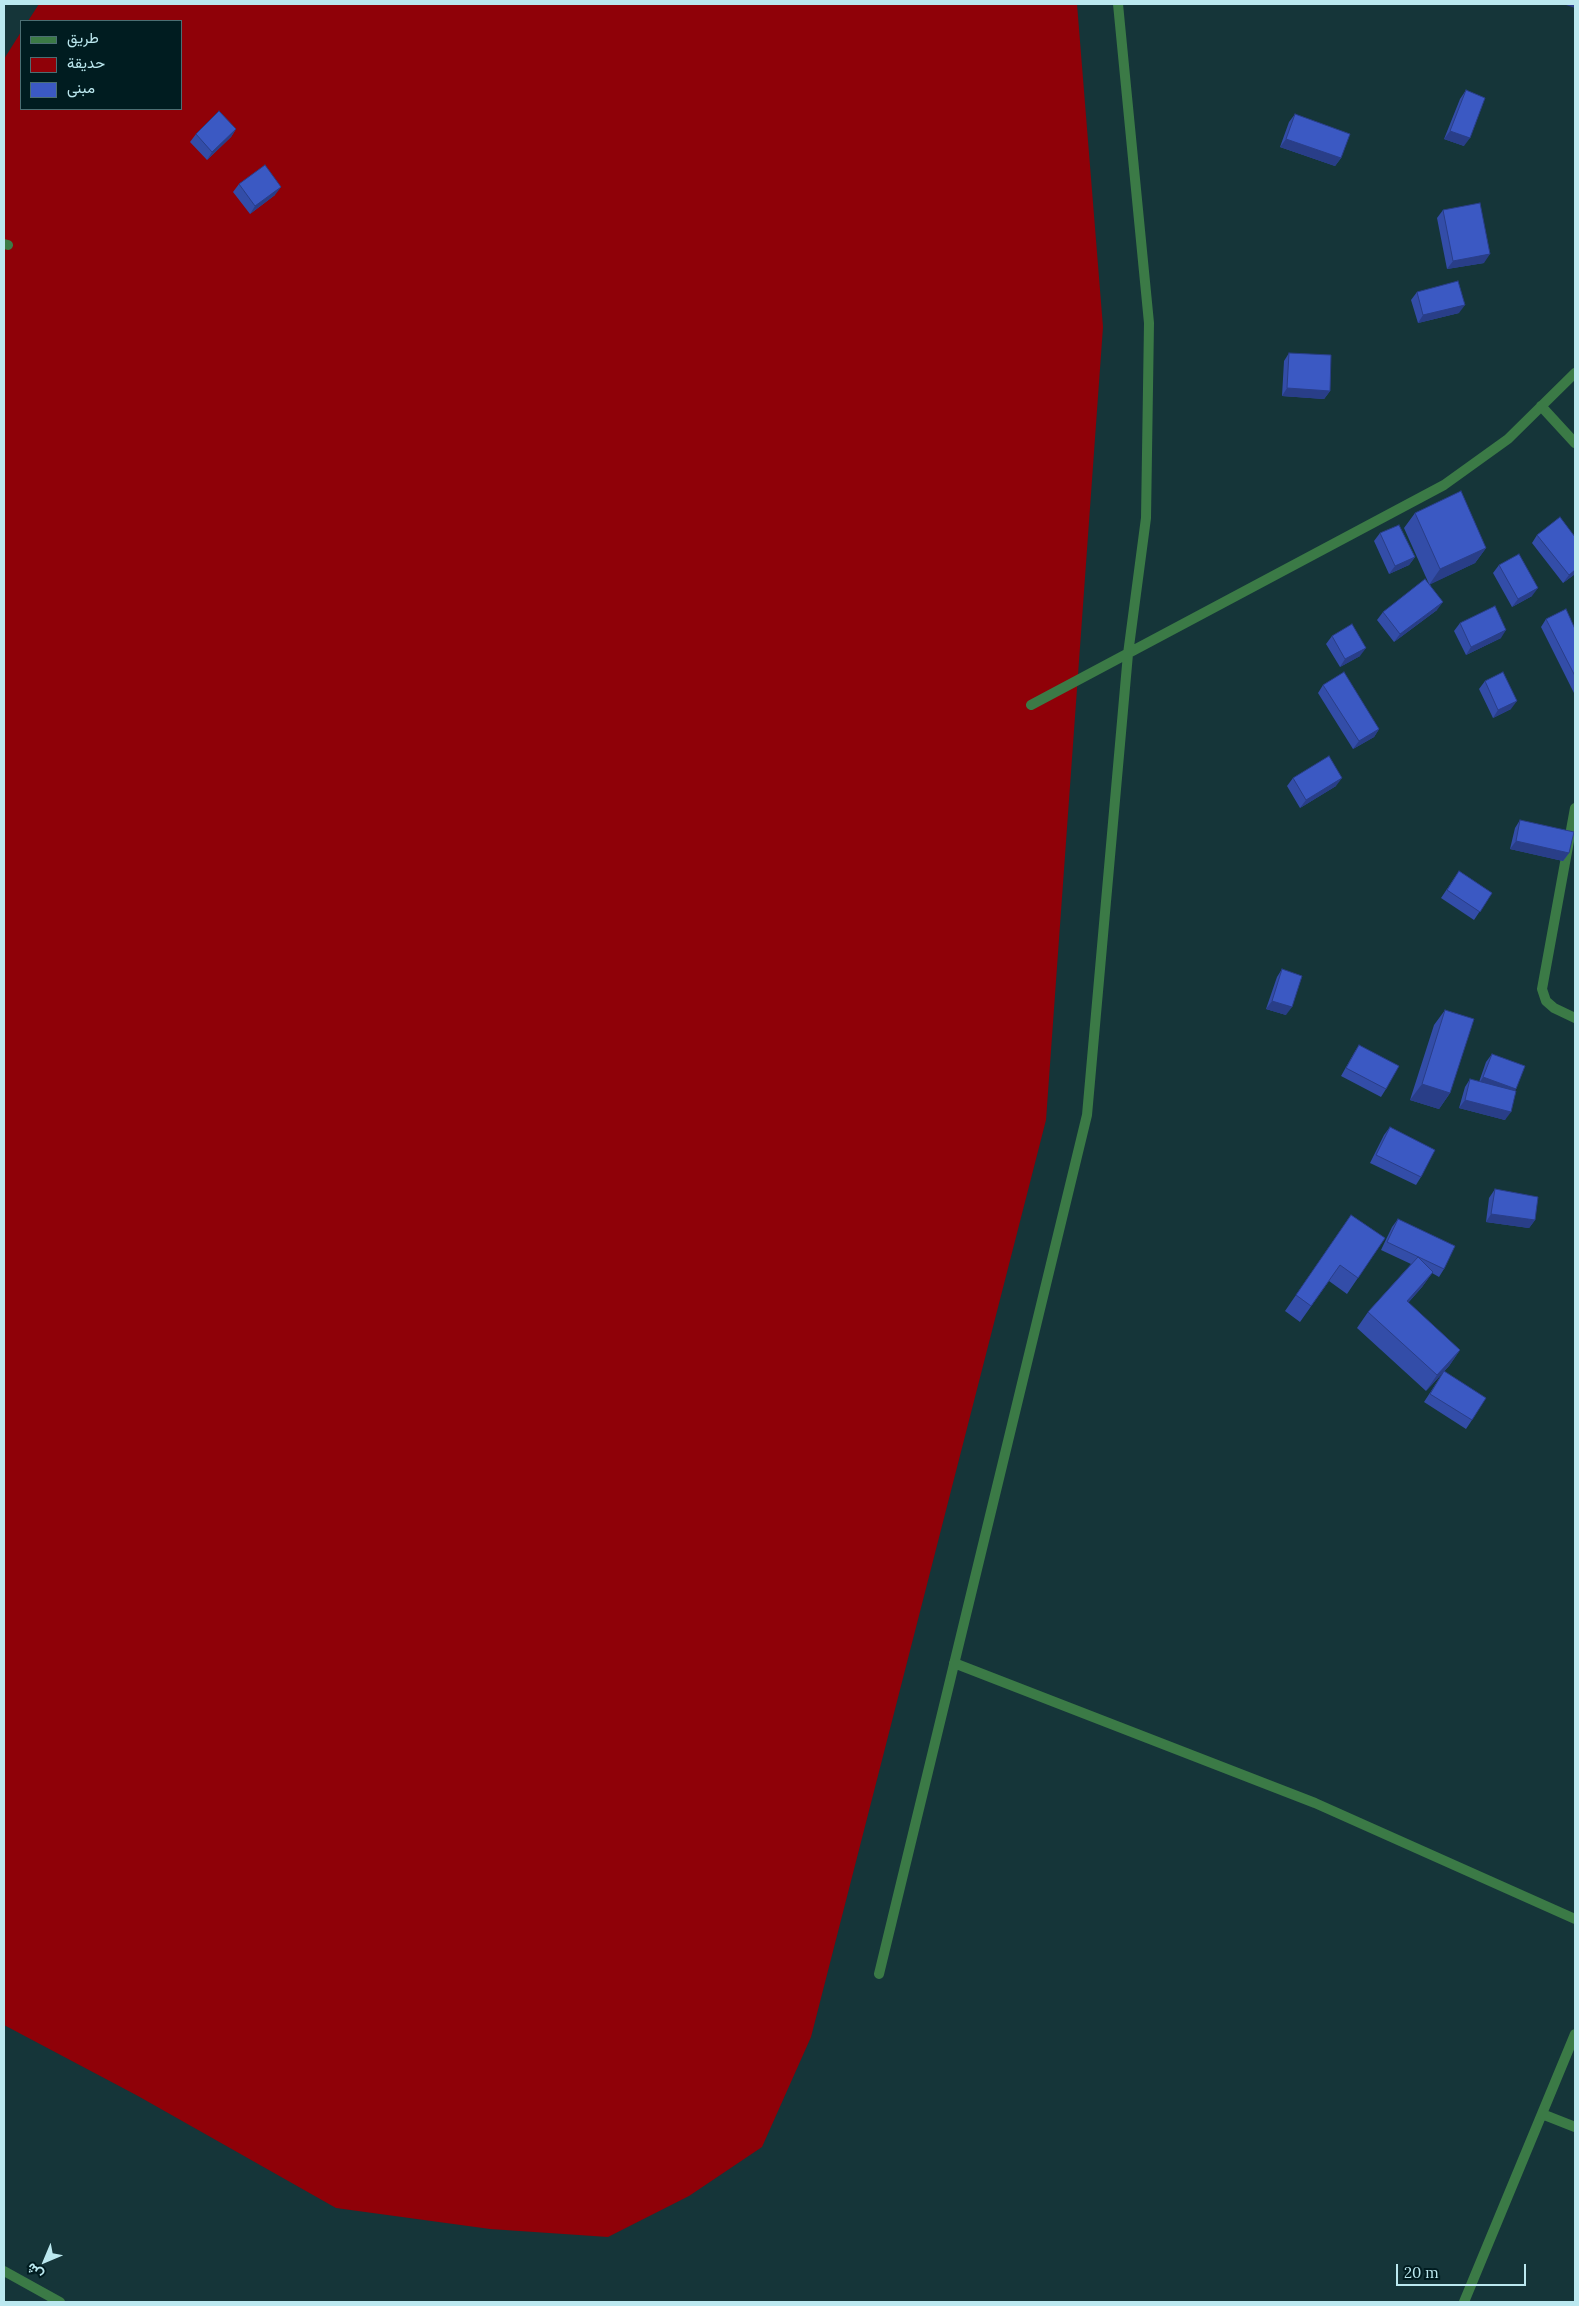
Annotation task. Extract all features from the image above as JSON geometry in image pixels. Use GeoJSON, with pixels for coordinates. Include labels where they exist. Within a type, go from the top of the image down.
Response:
{"type":"FeatureCollection","features":[{"type":"Feature","properties":{"kind":"street"},"geometry":{"type":"LineString","coordinates":[[879,1974],[1087,1115],[1128,654],[1146,518],[1149,323],[1118,4]]}},
{"type":"Feature","properties":{"kind":"street"},"geometry":{"type":"LineString","coordinates":[[1032,705],[1444,485],[1508,439],[1575,373]]}},
{"type":"Feature","properties":{"kind":"street"},"geometry":{"type":"LineString","coordinates":[[1541,406],[1575,443]]}},
{"type":"Feature","properties":{"kind":"street"},"geometry":{"type":"LineString","coordinates":[[1575,808],[1542,989],[1546,1001],[1554,1008],[1575,1018]]}},
{"type":"Feature","properties":{"kind":"street"},"geometry":{"type":"LineString","coordinates":[[954,1664],[1315,1803],[1575,1919]]}},
{"type":"Feature","properties":{"kind":"street"},"geometry":{"type":"LineString","coordinates":[[1464,2302],[1575,2034]]}},
{"type":"Feature","properties":{"kind":"street"},"geometry":{"type":"LineString","coordinates":[[1542,2114],[1575,2127]]}},
{"type":"Feature","properties":{"kind":"street"},"geometry":{"type":"LineString","coordinates":[[4,2272],[60,2302]]}},
{"type":"Feature","properties":{"kind":"green space"},"geometry":{"type":"Polygon","coordinates":[[[39,4],[1077,4],[1103,327],[1046,1120],[811,2037],[762,2147],[689,2196],[608,2237],[490,2229],[336,2208],[138,2096],[4,2025],[4,59],[20,34],[20,110],[182,110],[182,20],[29,20],[39,4]]]}},
{"type":"Feature","properties":{"kind":"building"},"geometry":{"type":"Polygon","coordinates":[[[1466,90],[1485,98],[1470,138],[1450,131],[1466,90]]]}},
{"type":"Feature","properties":{"kind":"building"},"geometry":{"type":"Polygon","coordinates":[[[219,111],[236,129],[212,152],[196,134],[219,111]]]}},
{"type":"Feature","properties":{"kind":"building"},"geometry":{"type":"Polygon","coordinates":[[[1295,114],[1350,134],[1341,158],[1286,139],[1295,114]]]}},
{"type":"Feature","properties":{"kind":"building"},"geometry":{"type":"Polygon","coordinates":[[[265,165],[281,187],[255,206],[239,184],[265,165]]]}},
{"type":"Feature","properties":{"kind":"building"},"geometry":{"type":"Polygon","coordinates":[[[1480,203],[1490,254],[1453,261],[1443,210],[1480,203]]]}},
{"type":"Feature","properties":{"kind":"building"},"geometry":{"type":"Polygon","coordinates":[[[1458,281],[1465,305],[1423,315],[1417,292],[1458,281]]]}},
{"type":"Feature","properties":{"kind":"building"},"geometry":{"type":"Polygon","coordinates":[[[1289,353],[1331,355],[1330,391],[1287,388],[1289,353]]]}},
{"type":"Feature","properties":{"kind":"building"},"geometry":{"type":"Polygon","coordinates":[[[1461,491],[1486,548],[1440,569],[1415,513],[1461,491]]]}},
{"type":"Feature","properties":{"kind":"building"},"geometry":{"type":"Polygon","coordinates":[[[1560,517],[1575,537],[1575,570],[1569,575],[1537,535],[1560,517]]]}},
{"type":"Feature","properties":{"kind":"building"},"geometry":{"type":"Polygon","coordinates":[[[1399,525],[1415,557],[1395,566],[1380,533],[1399,525]]]}},
{"type":"Feature","properties":{"kind":"building"},"geometry":{"type":"Polygon","coordinates":[[[1519,554],[1538,588],[1518,599],[1499,565],[1519,554]]]}},
{"type":"Feature","properties":{"kind":"building"},"geometry":{"type":"Polygon","coordinates":[[[1425,579],[1443,602],[1400,634],[1383,612],[1425,579]]]}},
{"type":"Feature","properties":{"kind":"building"},"geometry":{"type":"Polygon","coordinates":[[[1495,606],[1506,630],[1471,647],[1460,623],[1495,606]]]}},
{"type":"Feature","properties":{"kind":"building"},"geometry":{"type":"Polygon","coordinates":[[[1566,609],[1575,629],[1575,676],[1546,619],[1566,609]]]}},
{"type":"Feature","properties":{"kind":"building"},"geometry":{"type":"Polygon","coordinates":[[[1352,624],[1366,648],[1345,659],[1332,636],[1352,624]]]}},
{"type":"Feature","properties":{"kind":"building"},"geometry":{"type":"Polygon","coordinates":[[[1344,672],[1379,729],[1359,741],[1323,685],[1344,672]]]}},
{"type":"Feature","properties":{"kind":"building"},"geometry":{"type":"Polygon","coordinates":[[[1503,672],[1517,701],[1498,710],[1485,681],[1503,672]]]}},
{"type":"Feature","properties":{"kind":"building"},"geometry":{"type":"Polygon","coordinates":[[[1329,756],[1342,778],[1306,800],[1293,778],[1329,756]]]}},
{"type":"Feature","properties":{"kind":"building"},"geometry":{"type":"Polygon","coordinates":[[[1520,820],[1574,832],[1569,853],[1516,841],[1520,820]]]}},
{"type":"Feature","properties":{"kind":"building"},"geometry":{"type":"Polygon","coordinates":[[[1459,871],[1492,893],[1480,912],[1447,890],[1459,871]]]}},
{"type":"Feature","properties":{"kind":"building"},"geometry":{"type":"Polygon","coordinates":[[[1282,969],[1302,976],[1292,1007],[1272,1001],[1282,969]]]}},
{"type":"Feature","properties":{"kind":"building"},"geometry":{"type":"Polygon","coordinates":[[[1445,1010],[1474,1019],[1450,1093],[1422,1084],[1445,1010]]]}},
{"type":"Feature","properties":{"kind":"building"},"geometry":{"type":"Polygon","coordinates":[[[1359,1045],[1399,1066],[1386,1089],[1346,1068],[1359,1045]]]}},
{"type":"Feature","properties":{"kind":"building"},"geometry":{"type":"Polygon","coordinates":[[[1492,1054],[1525,1066],[1516,1089],[1483,1077],[1492,1054]]]}},
{"type":"Feature","properties":{"kind":"building"},"geometry":{"type":"Polygon","coordinates":[[[1470,1079],[1516,1091],[1511,1112],[1465,1100],[1470,1079]]]}},
{"type":"Feature","properties":{"kind":"building"},"geometry":{"type":"Polygon","coordinates":[[[1390,1127],[1435,1150],[1421,1177],[1376,1155],[1390,1127]]]}},
{"type":"Feature","properties":{"kind":"building"},"geometry":{"type":"Polygon","coordinates":[[[1495,1189],[1538,1197],[1535,1220],[1491,1214],[1495,1189]]]}},
{"type":"Feature","properties":{"kind":"building"},"geometry":{"type":"Polygon","coordinates":[[[1351,1215],[1385,1238],[1358,1278],[1340,1265],[1311,1306],[1296,1295],[1351,1215]]]}},
{"type":"Feature","properties":{"kind":"building"},"geometry":{"type":"Polygon","coordinates":[[[1398,1219],[1455,1246],[1444,1269],[1387,1242],[1398,1219]]]}},
{"type":"Feature","properties":{"kind":"building"},"geometry":{"type":"Polygon","coordinates":[[[1418,1257],[1433,1272],[1407,1301],[1460,1350],[1437,1375],[1368,1312],[1418,1257]]]}},
{"type":"Feature","properties":{"kind":"building"},"geometry":{"type":"Polygon","coordinates":[[[1444,1371],[1486,1398],[1472,1420],[1430,1394],[1444,1371]]]}}]}
